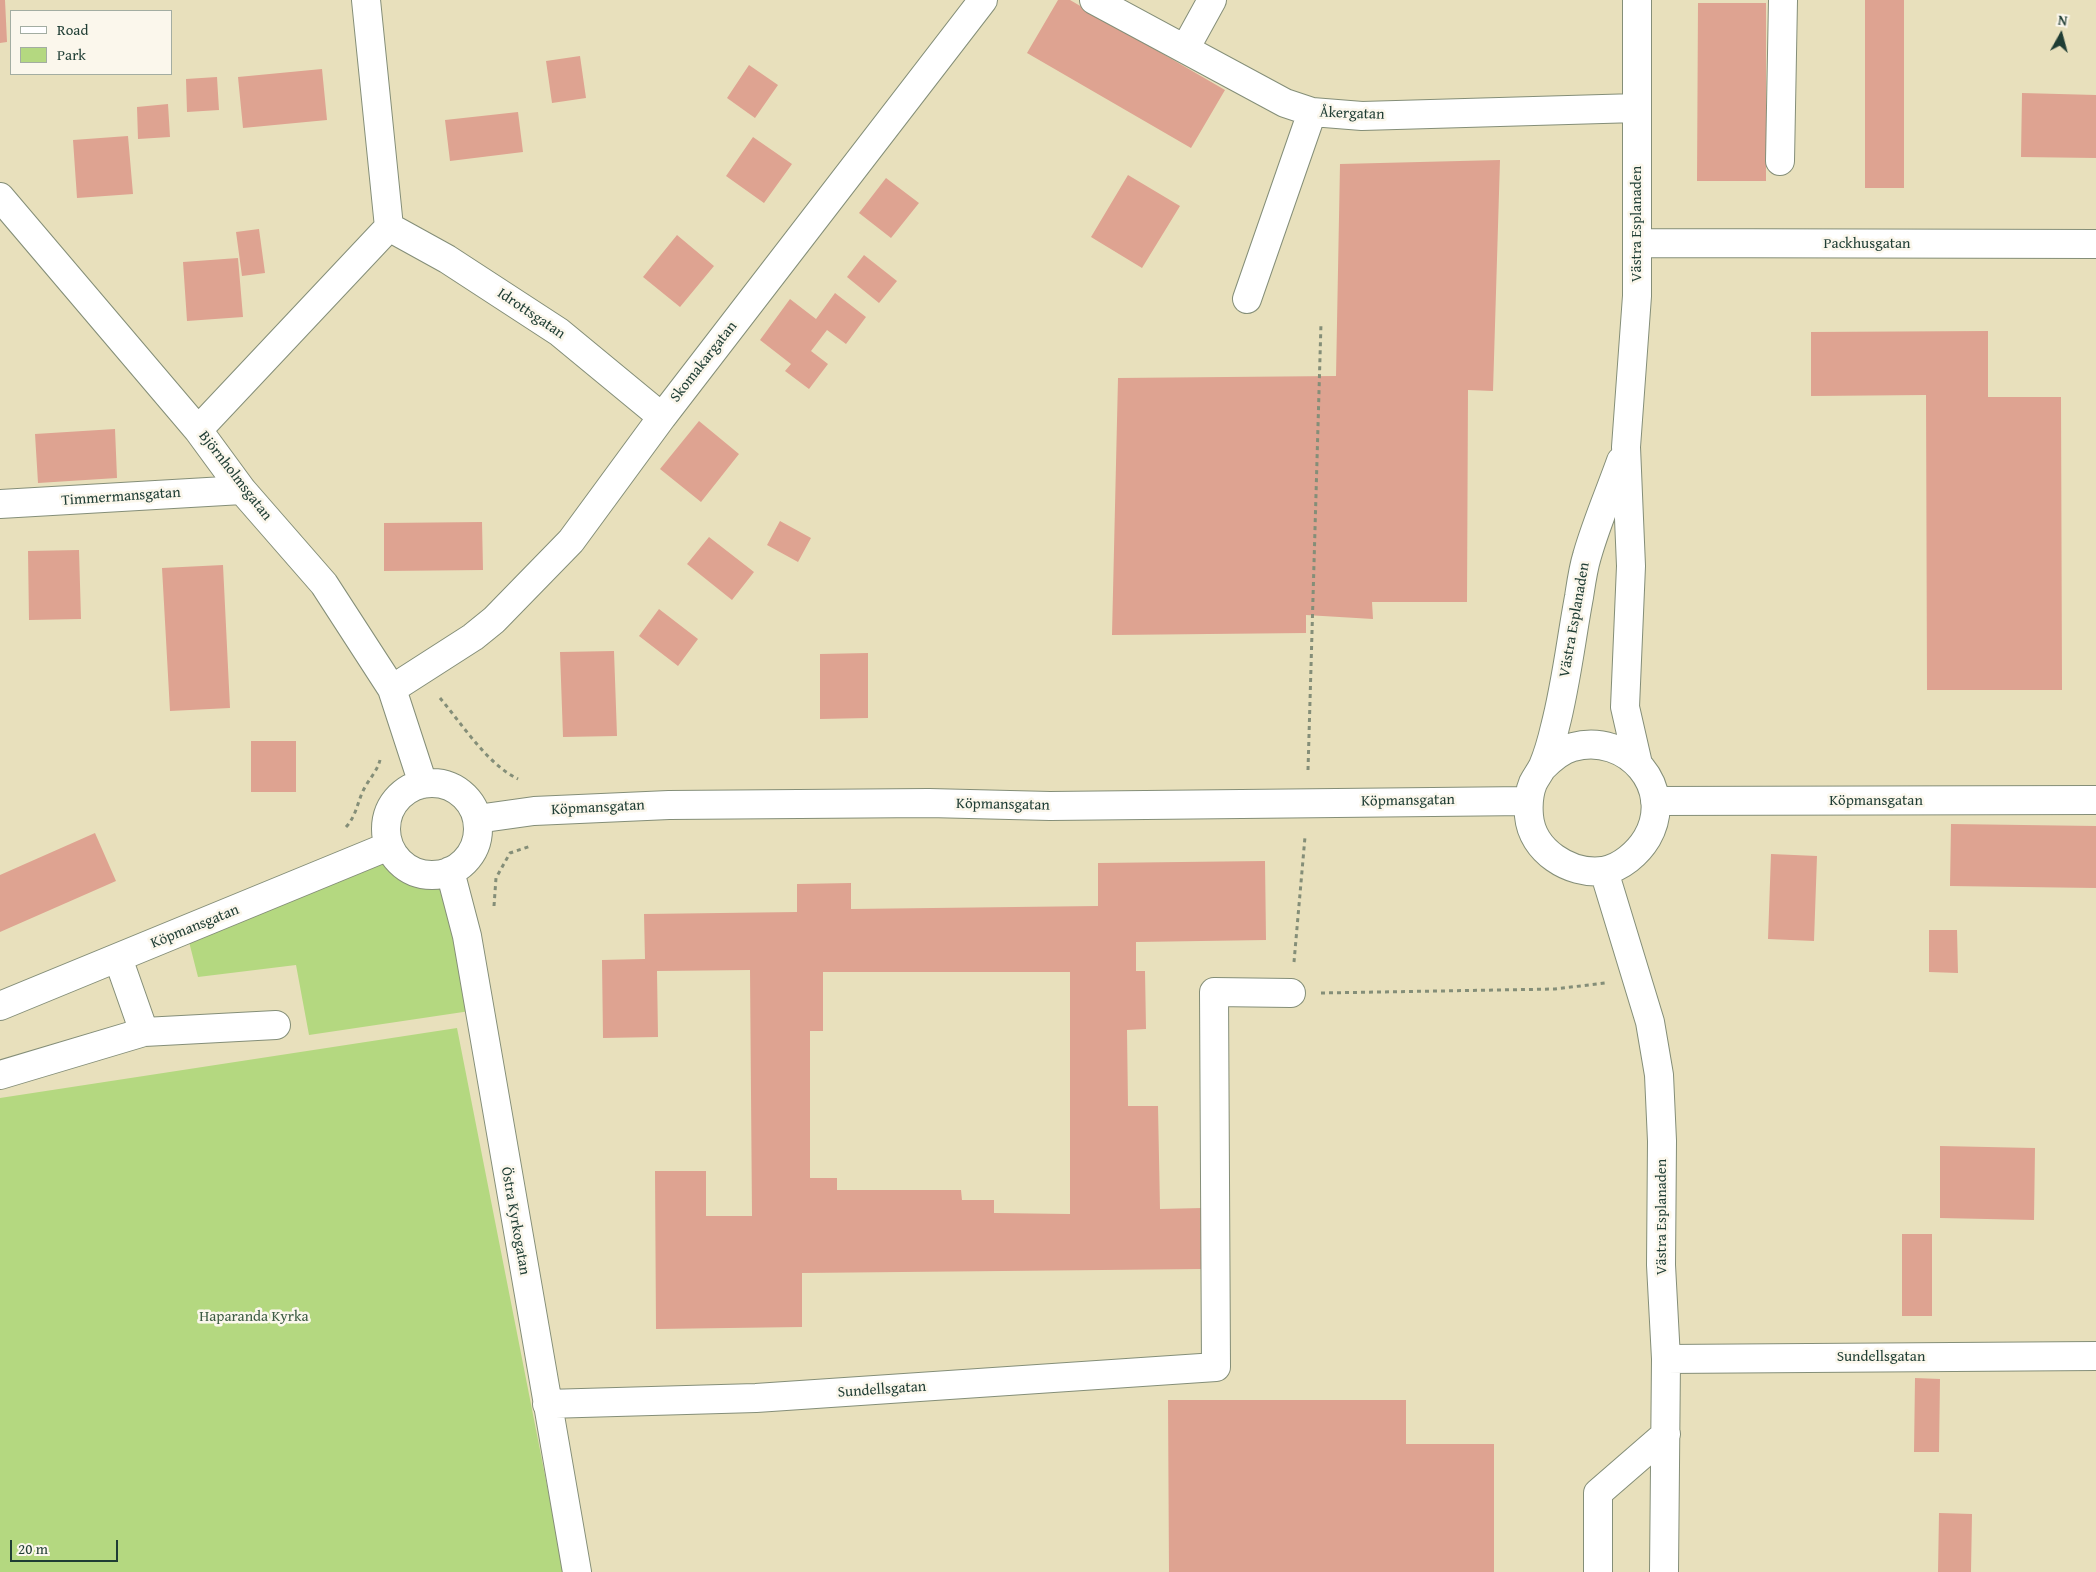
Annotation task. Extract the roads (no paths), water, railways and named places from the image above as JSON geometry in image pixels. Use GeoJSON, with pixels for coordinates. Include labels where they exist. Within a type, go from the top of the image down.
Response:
{"type":"FeatureCollection","features":[{"type":"Feature","properties":{"kind":"street"},"geometry":{"type":"LineString","coordinates":[[198,430],[389,227],[366,0]]}},
{"type":"Feature","properties":{"kind":"street","name":"Skomakargatan"},"geometry":{"type":"LineString","coordinates":[[392,689],[473,637],[494,620],[571,541],[662,417],[983,0]]}},
{"type":"Feature","properties":{"kind":"street","name":"Åkergatan"},"geometry":{"type":"LineString","coordinates":[[1094,0],[1284,103],[1312,112],[1362,116],[1637,108]]}},
{"type":"Feature","properties":{"kind":"street"},"geometry":{"type":"LineString","coordinates":[[1185,49],[1212,0]]}},
{"type":"Feature","properties":{"kind":"street","name":"Västra Esplanaden"},"geometry":{"type":"LineString","coordinates":[[1637,0],[1637,296],[1626,448],[1631,566],[1625,707],[1638,764]]}},
{"type":"Feature","properties":{"kind":"street"},"geometry":{"type":"LineString","coordinates":[[1780,161],[1784,0]]}},
{"type":"Feature","properties":{"kind":"street"},"geometry":{"type":"LineString","coordinates":[[1247,299],[1312,112]]}},
{"type":"Feature","properties":{"kind":"street","name":"Björnholmsgatan"},"geometry":{"type":"LineString","coordinates":[[0,197],[198,430],[242,490],[324,584],[392,689],[423,784]]}},
{"type":"Feature","properties":{"kind":"street","name":"Idrottsgatan"},"geometry":{"type":"LineString","coordinates":[[389,227],[447,259],[559,332],[662,417]]}},
{"type":"Feature","properties":{"kind":"street","name":"Packhusgatan"},"geometry":{"type":"LineString","coordinates":[[1637,243],[2096,244]]}},
{"type":"Feature","properties":{"kind":"street","name":"Västra Esplanaden"},"geometry":{"type":"LineString","coordinates":[[1542,768],[1556,755],[1572,747],[1589,744],[1607,746],[1624,752],[1638,764],[1649,779],[1655,801],[1655,814],[1650,831],[1642,847],[1628,859],[1604,871],[1576,869],[1560,862],[1545,851],[1535,836],[1529,819],[1528,801],[1533,783],[1542,768],[1555,726],[1586,557],[1626,448]]}},
{"type":"Feature","properties":{"kind":"street","name":"Timmermansgatan"},"geometry":{"type":"LineString","coordinates":[[0,504],[242,490]]}},
{"type":"Feature","properties":{"kind":"street"},"geometry":{"type":"LineString","coordinates":[[438,783],[456,790],[467,800],[477,819],[477,835],[472,851],[461,864],[444,874],[426,874],[405,867],[394,856],[389,846],[386,828],[394,802],[405,791],[423,784],[438,783]]}},
{"type":"Feature","properties":{"kind":"street","name":"Köpmansgatan"},"geometry":{"type":"LineString","coordinates":[[1655,801],[2096,800]]}},
{"type":"Feature","properties":{"kind":"street","name":"Köpmansgatan"},"geometry":{"type":"LineString","coordinates":[[477,819],[534,811],[669,805],[929,803],[1050,806],[1528,801]]}},
{"type":"Feature","properties":{"kind":"street","name":"Köpmansgatan"},"geometry":{"type":"LineString","coordinates":[[0,1006],[389,846]]}},
{"type":"Feature","properties":{"kind":"street","name":"Östra Kyrkogatan"},"geometry":{"type":"LineString","coordinates":[[450,871],[466,936],[577,1572]]}},
{"type":"Feature","properties":{"kind":"street","name":"Västra Esplanaden"},"geometry":{"type":"LineString","coordinates":[[1604,871],[1650,1022],[1659,1075],[1662,1141],[1660,1265],[1666,1359],[1664,1572]]}},
{"type":"Feature","properties":{"kind":"street"},"geometry":{"type":"LineString","coordinates":[[118,958],[144,1032]]}},
{"type":"Feature","properties":{"kind":"street","name":"Sundellsgatan"},"geometry":{"type":"LineString","coordinates":[[547,1404],[756,1398],[1216,1367],[1214,992],[1291,993]]}},
{"type":"Feature","properties":{"kind":"street"},"geometry":{"type":"LineString","coordinates":[[0,1075],[144,1032],[276,1025]]}},
{"type":"Feature","properties":{"kind":"street","name":"Sundellsgatan"},"geometry":{"type":"LineString","coordinates":[[1666,1359],[2096,1356]]}},
{"type":"Feature","properties":{"kind":"street"},"geometry":{"type":"LineString","coordinates":[[1598,1572],[1598,1493],[1666,1434]]}},
{"type":"Feature","properties":{"kind":"park label","name":"Haparanda Kyrka"},"geometry":{"type":"Point","coordinates":[254,1317]}}]}
